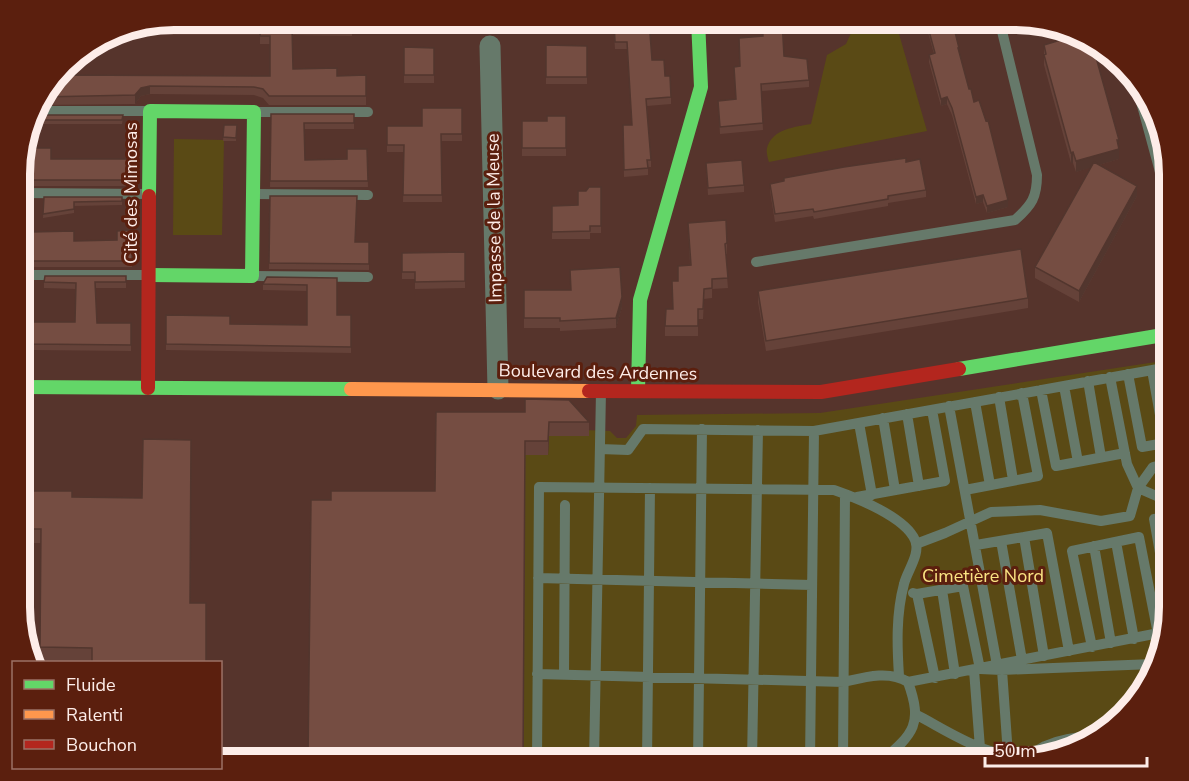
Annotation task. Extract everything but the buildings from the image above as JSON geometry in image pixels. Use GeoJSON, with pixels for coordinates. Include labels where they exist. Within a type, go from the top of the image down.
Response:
{"type":"FeatureCollection","features":[{"type":"Feature","properties":{"kind":"main road"},"geometry":{"type":"LineString","coordinates":[[638,391],[640,300],[701,87],[698,30]]}},
{"type":"Feature","properties":{"kind":"main road","name":"Cité des Mimosas"},"geometry":{"type":"LineString","coordinates":[[148,388],[150,111],[254,112]]}},
{"type":"Feature","properties":{"kind":"main road"},"geometry":{"type":"LineString","coordinates":[[252,276],[254,112]]}},
{"type":"Feature","properties":{"kind":"main road","name":"Cité des Mimosas"},"geometry":{"type":"LineString","coordinates":[[149,275],[252,276]]}},
{"type":"Feature","properties":{"kind":"main road","name":"Boulevard des Ardennes"},"geometry":{"type":"LineString","coordinates":[[30,387],[821,392],[1159,336]]}},
{"type":"Feature","properties":{"kind":"street","name":"Impasse de la Meuse"},"geometry":{"type":"LineString","coordinates":[[490,46],[498,389]]}},
{"type":"Feature","properties":{"kind":"lane"},"geometry":{"type":"LineString","coordinates":[[756,262],[1016,220],[1029,208],[1037,191],[1037,175],[1001,30]]}},
{"type":"Feature","properties":{"kind":"lane","name":"Cité des Mimosas"},"geometry":{"type":"LineString","coordinates":[[45,111],[150,111]]}},
{"type":"Feature","properties":{"kind":"lane","name":"Cité des Mimosas"},"geometry":{"type":"LineString","coordinates":[[254,112],[368,112]]}},
{"type":"Feature","properties":{"kind":"lane"},"geometry":{"type":"LineString","coordinates":[[30,193],[149,194]]}},
{"type":"Feature","properties":{"kind":"lane"},"geometry":{"type":"LineString","coordinates":[[253,194],[368,195]]}},
{"type":"Feature","properties":{"kind":"lane","name":"Cité des Mimosas"},"geometry":{"type":"LineString","coordinates":[[30,275],[149,275]]}},
{"type":"Feature","properties":{"kind":"lane","name":"Cité des Mimosas"},"geometry":{"type":"LineString","coordinates":[[252,276],[368,277]]}},
{"type":"Feature","properties":{"kind":"lane"},"geometry":{"type":"LineString","coordinates":[[600,449],[628,450],[643,429],[814,431],[1159,369]]}},
{"type":"Feature","properties":{"kind":"lane"},"geometry":{"type":"LineString","coordinates":[[1152,370],[1159,409]]}},
{"type":"Feature","properties":{"kind":"lane"},"geometry":{"type":"LineString","coordinates":[[1128,374],[1142,447],[1159,444]]}},
{"type":"Feature","properties":{"kind":"lane"},"geometry":{"type":"LineString","coordinates":[[1110,377],[1127,464],[1138,488],[1159,497]]}},
{"type":"Feature","properties":{"kind":"lane"},"geometry":{"type":"LineString","coordinates":[[1088,381],[1101,457]]}},
{"type":"Feature","properties":{"kind":"lane"},"geometry":{"type":"LineString","coordinates":[[1064,386],[1077,462]]}},
{"type":"Feature","properties":{"kind":"lane"},"geometry":{"type":"LineString","coordinates":[[1041,390],[1056,466],[1125,453]]}},
{"type":"Feature","properties":{"kind":"lane"},"geometry":{"type":"LineString","coordinates":[[594,751],[601,391]]}},
{"type":"Feature","properties":{"kind":"lane"},"geometry":{"type":"LineString","coordinates":[[965,490],[1038,476],[1022,393]]}},
{"type":"Feature","properties":{"kind":"lane"},"geometry":{"type":"LineString","coordinates":[[999,397],[1013,480]]}},
{"type":"Feature","properties":{"kind":"lane"},"geometry":{"type":"LineString","coordinates":[[975,402],[990,485]]}},
{"type":"Feature","properties":{"kind":"lane"},"geometry":{"type":"LineString","coordinates":[[949,406],[999,668],[1008,751]]}},
{"type":"Feature","properties":{"kind":"lane"},"geometry":{"type":"LineString","coordinates":[[850,496],[872,495],[945,481],[932,410]]}},
{"type":"Feature","properties":{"kind":"lane"},"geometry":{"type":"LineString","coordinates":[[907,414],[919,486]]}},
{"type":"Feature","properties":{"kind":"lane"},"geometry":{"type":"LineString","coordinates":[[883,418],[895,490]]}},
{"type":"Feature","properties":{"kind":"lane"},"geometry":{"type":"LineString","coordinates":[[859,423],[872,495]]}},
{"type":"Feature","properties":{"kind":"lane"},"geometry":{"type":"LineString","coordinates":[[698,751],[702,429]]}},
{"type":"Feature","properties":{"kind":"lane"},"geometry":{"type":"LineString","coordinates":[[752,751],[758,430]]}},
{"type":"Feature","properties":{"kind":"lane"},"geometry":{"type":"LineString","coordinates":[[810,751],[814,431]]}},
{"type":"Feature","properties":{"kind":"lane"},"geometry":{"type":"LineString","coordinates":[[915,544],[991,512],[1040,510],[1090,520],[1119,519],[1130,516],[1138,488],[1154,467],[1159,465]]}},
{"type":"Feature","properties":{"kind":"lane"},"geometry":{"type":"LineString","coordinates":[[537,751],[539,487],[834,490],[872,504],[905,528],[915,539],[917,550],[903,591],[897,640],[903,679],[916,703],[915,725],[893,751]]}},
{"type":"Feature","properties":{"kind":"lane"},"geometry":{"type":"LineString","coordinates":[[647,751],[650,488]]}},
{"type":"Feature","properties":{"kind":"lane"},"geometry":{"type":"LineString","coordinates":[[843,751],[850,496]]}},
{"type":"Feature","properties":{"kind":"lane"},"geometry":{"type":"LineString","coordinates":[[564,675],[565,504]]}},
{"type":"Feature","properties":{"kind":"lane"},"geometry":{"type":"LineString","coordinates":[[1159,518],[1154,519],[1159,547]]}},
{"type":"Feature","properties":{"kind":"lane"},"geometry":{"type":"LineString","coordinates":[[976,545],[1047,533],[1069,651]]}},
{"type":"Feature","properties":{"kind":"lane"},"geometry":{"type":"LineString","coordinates":[[1024,537],[1044,656]]}},
{"type":"Feature","properties":{"kind":"lane"},"geometry":{"type":"LineString","coordinates":[[1092,647],[1072,551],[1139,537],[1158,621]]}},
{"type":"Feature","properties":{"kind":"lane"},"geometry":{"type":"LineString","coordinates":[[1001,541],[1022,660]]}},
{"type":"Feature","properties":{"kind":"lane"},"geometry":{"type":"LineString","coordinates":[[1116,542],[1134,639]]}},
{"type":"Feature","properties":{"kind":"lane"},"geometry":{"type":"LineString","coordinates":[[1094,546],[1111,643]]}},
{"type":"Feature","properties":{"kind":"lane"},"geometry":{"type":"LineString","coordinates":[[538,578],[812,585]]}},
{"type":"Feature","properties":{"kind":"lane"},"geometry":{"type":"LineString","coordinates":[[903,591],[917,594],[963,586],[977,669],[980,751]]}},
{"type":"Feature","properties":{"kind":"lane"},"geometry":{"type":"LineString","coordinates":[[942,590],[955,674]]}},
{"type":"Feature","properties":{"kind":"lane"},"geometry":{"type":"LineString","coordinates":[[917,594],[935,678]]}},
{"type":"Feature","properties":{"kind":"lane"},"geometry":{"type":"LineString","coordinates":[[999,668],[1022,660],[1156,634]]}},
{"type":"Feature","properties":{"kind":"lane"},"geometry":{"type":"LineString","coordinates":[[537,674],[844,682],[872,676],[903,679],[935,678],[977,669],[1147,664]]}},
{"type":"Feature","properties":{"kind":"lane"},"geometry":{"type":"LineString","coordinates":[[915,714],[980,748],[992,751]]}},
{"type":"Feature","properties":{"kind":"lane"},"geometry":{"type":"LineString","coordinates":[[1043,748],[1078,736]]}},
{"type":"Feature","properties":{"kind":"green space"},"geometry":{"type":"Polygon","coordinates":[[[852,30],[898,30],[927,131],[769,162],[767,148],[774,137],[785,130],[811,124],[827,55],[846,44],[852,30]]]}},
{"type":"Feature","properties":{"kind":"green space"},"geometry":{"type":"Polygon","coordinates":[[[174,139],[224,140],[222,235],[173,235],[174,139]]]}},
{"type":"Feature","properties":{"kind":"green space","name":"Cimetière Nord"},"geometry":{"type":"Polygon","coordinates":[[[1159,362],[1159,616],[1156,635],[1144,671],[1135,687],[1117,709],[1087,732],[1070,740],[1024,751],[523,751],[525,455],[548,455],[549,436],[583,430],[610,431],[617,438],[626,438],[636,426],[637,415],[820,413],[1159,362]]]}},
{"type":"Feature","properties":{"kind":"traffic: fast"},"geometry":{"type":"LineString","coordinates":[[638,391],[640,300],[701,87],[698,30]]}},
{"type":"Feature","properties":{"kind":"traffic: fast"},"geometry":{"type":"LineString","coordinates":[[149,196],[150,111],[254,112],[252,276],[149,275]]}},
{"type":"Feature","properties":{"kind":"traffic: fast"},"geometry":{"type":"LineString","coordinates":[[959,369],[1159,336]]}},
{"type":"Feature","properties":{"kind":"traffic: fast"},"geometry":{"type":"LineString","coordinates":[[30,387],[351,389]]}},
{"type":"Feature","properties":{"kind":"traffic: slow"},"geometry":{"type":"LineString","coordinates":[[351,389],[589,391]]}},
{"type":"Feature","properties":{"kind":"traffic: jam"},"geometry":{"type":"LineString","coordinates":[[148,388],[149,196]]}},
{"type":"Feature","properties":{"kind":"traffic: jam"},"geometry":{"type":"LineString","coordinates":[[589,391],[821,392],[959,369]]}}]}
